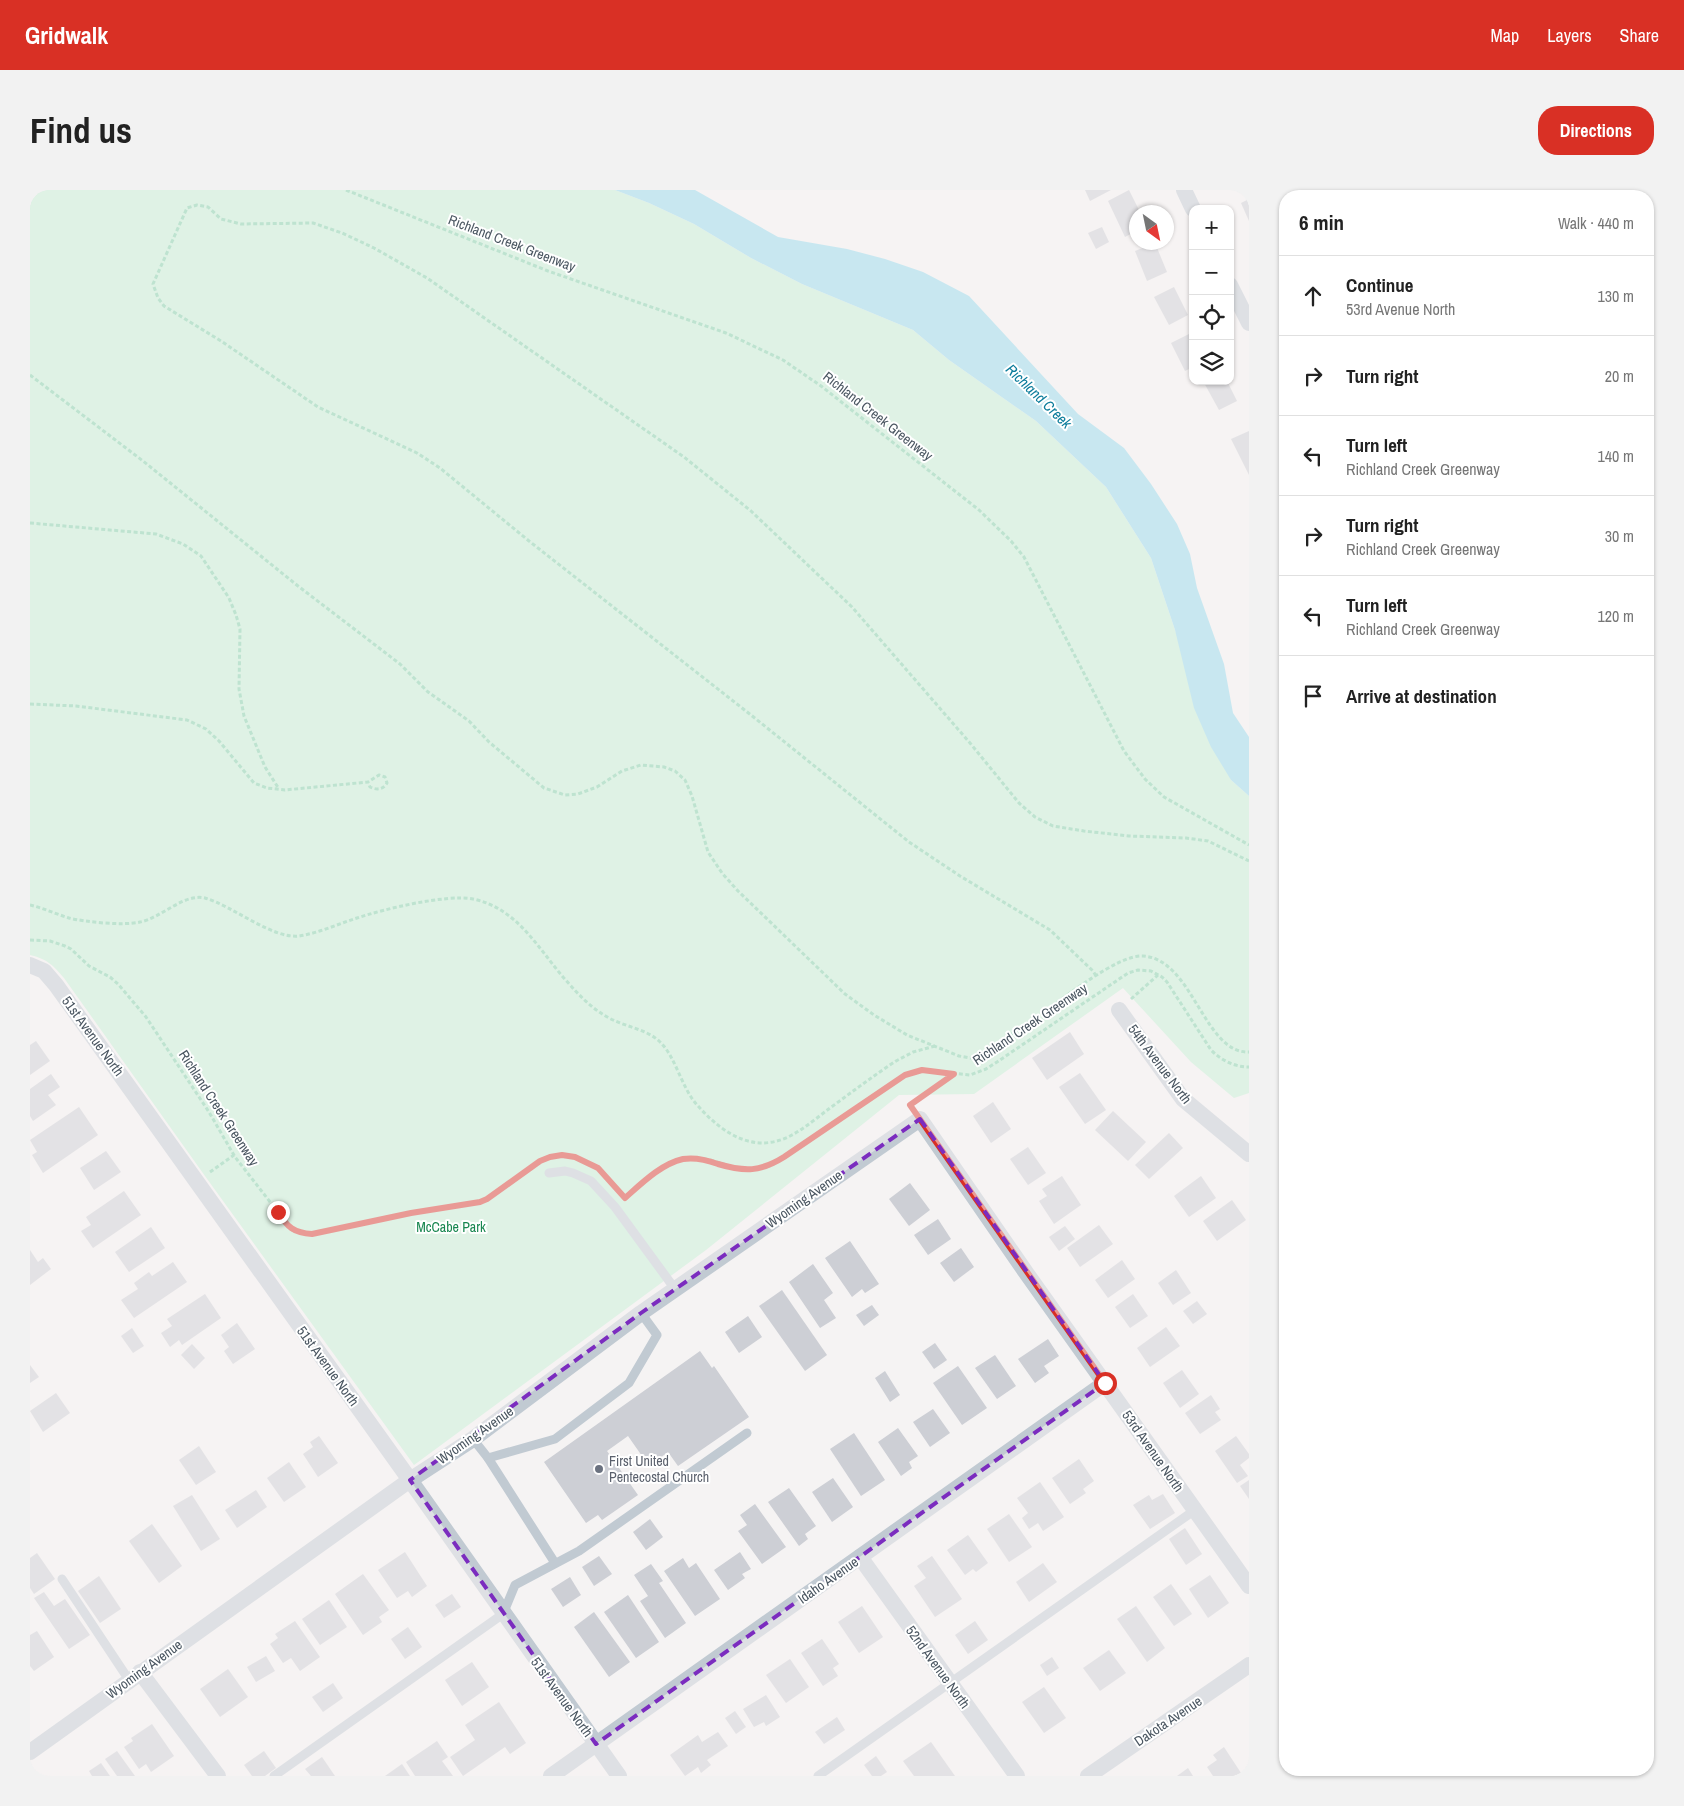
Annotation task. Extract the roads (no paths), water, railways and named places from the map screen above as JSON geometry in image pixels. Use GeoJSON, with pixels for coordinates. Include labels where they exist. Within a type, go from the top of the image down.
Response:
{"type":"FeatureCollection","features":[{"type":"Feature","properties":{"kind":"street"},"geometry":{"type":"LineString","coordinates":[[1184,190],[1191,205]]}},
{"type":"Feature","properties":{"kind":"street"},"geometry":{"type":"LineString","coordinates":[[1234,293],[1249,324]]}},
{"type":"Feature","properties":{"kind":"street","name":"51st Avenue North"},"geometry":{"type":"LineString","coordinates":[[30,965],[44,971],[56,985],[619,1776]]}},
{"type":"Feature","properties":{"kind":"street","name":"54th Avenue North"},"geometry":{"type":"LineString","coordinates":[[1119,1010],[1183,1099],[1249,1154]]}},
{"type":"Feature","properties":{"kind":"street","name":"Wyoming Avenue"},"geometry":{"type":"LineString","coordinates":[[30,1752],[410,1480],[473,1439],[674,1289],[920,1119]]}},
{"type":"Feature","properties":{"kind":"street","name":"53rd Avenue North"},"geometry":{"type":"LineString","coordinates":[[920,1119],[1249,1586]]}},
{"type":"Feature","properties":{"kind":"street","name":"Idaho Avenue"},"geometry":{"type":"LineString","coordinates":[[550,1776],[1105,1383]]}},
{"type":"Feature","properties":{"kind":"street","name":"52nd Avenue North"},"geometry":{"type":"LineString","coordinates":[[860,1557],[1017,1776]]}},
{"type":"Feature","properties":{"kind":"street","name":"Dakota Avenue"},"geometry":{"type":"LineString","coordinates":[[1088,1776],[1249,1665]]}},
{"type":"Feature","properties":{"kind":"street"},"geometry":{"type":"LineString","coordinates":[[135,1676],[218,1776]]}},
{"type":"Feature","properties":{"kind":"lane"},"geometry":{"type":"LineString","coordinates":[[549,1173],[565,1171],[590,1181],[615,1207],[674,1289]]}},
{"type":"Feature","properties":{"kind":"lane"},"geometry":{"type":"LineString","coordinates":[[488,1458],[554,1439],[629,1383],[657,1335],[641,1313]]}},
{"type":"Feature","properties":{"kind":"lane"},"geometry":{"type":"LineString","coordinates":[[274,1776],[503,1614],[515,1585],[578,1551],[748,1433]]}},
{"type":"Feature","properties":{"kind":"lane"},"geometry":{"type":"LineString","coordinates":[[473,1439],[488,1458],[555,1563]]}},
{"type":"Feature","properties":{"kind":"lane"},"geometry":{"type":"LineString","coordinates":[[818,1776],[1195,1510]]}},
{"type":"Feature","properties":{"kind":"lane"},"geometry":{"type":"LineString","coordinates":[[62,1579],[135,1676]]}},
{"type":"Feature","properties":{"kind":"water","name":"Richland Creek"},"geometry":{"type":"Polygon","coordinates":[[[615,190],[695,190],[778,237],[847,249],[885,259],[923,272],[969,296],[1078,414],[1124,448],[1151,484],[1177,524],[1190,554],[1197,588],[1224,664],[1233,713],[1249,737],[1249,796],[1231,780],[1211,747],[1194,708],[1175,630],[1151,558],[1106,487],[1036,421],[949,360],[913,330],[802,284],[751,258],[694,224],[615,190]]]}},
{"type":"Feature","properties":{"kind":"place","name":"First United Pentecostal Church"},"geometry":{"type":"Point","coordinates":[599,1469]}},
{"type":"Feature","properties":{"kind":"park label","name":"McCabe Park"},"geometry":{"type":"Point","coordinates":[451,1227]}}]}
